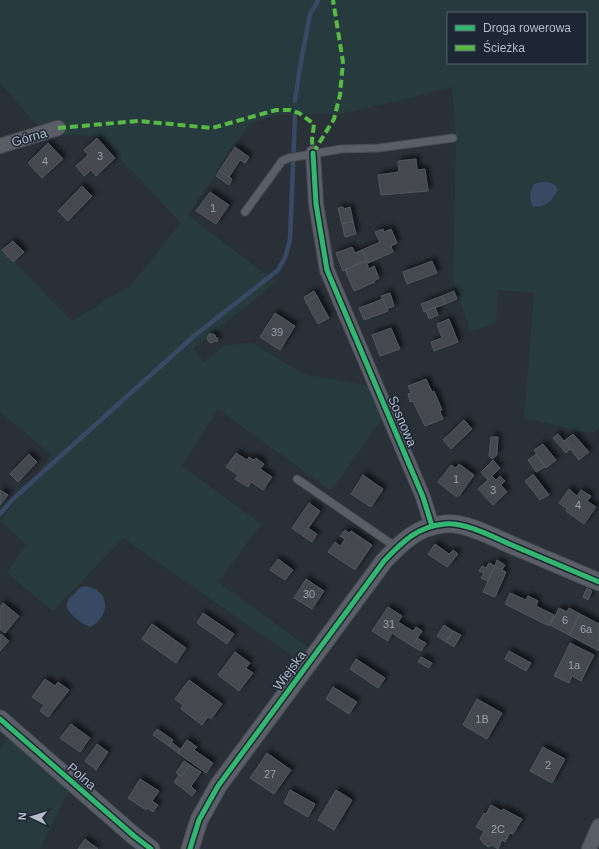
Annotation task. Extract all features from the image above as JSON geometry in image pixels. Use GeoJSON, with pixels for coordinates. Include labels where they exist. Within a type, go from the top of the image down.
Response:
{"type":"FeatureCollection","features":[{"type":"Feature","properties":{"kind":"street","name":"Górna"},"geometry":{"type":"LineString","coordinates":[[0,146],[58,128]]}},
{"type":"Feature","properties":{"kind":"street","name":"Sosnowa"},"geometry":{"type":"LineString","coordinates":[[313,153],[316,204],[328,270],[423,497],[432,526]]}},
{"type":"Feature","properties":{"kind":"street"},"geometry":{"type":"LineString","coordinates":[[432,526],[446,523],[458,524],[482,532],[599,582]]}},
{"type":"Feature","properties":{"kind":"street","name":"Wiejska"},"geometry":{"type":"LineString","coordinates":[[190,849],[199,820],[218,786],[384,561],[399,544],[415,532],[432,526]]}},
{"type":"Feature","properties":{"kind":"street","name":"Polna"},"geometry":{"type":"LineString","coordinates":[[0,719],[134,836],[151,849]]}},
{"type":"Feature","properties":{"kind":"street"},"geometry":{"type":"LineString","coordinates":[[589,849],[599,826]]}},
{"type":"Feature","properties":{"kind":"lane"},"geometry":{"type":"LineString","coordinates":[[245,212],[282,161],[288,158],[341,148],[379,148],[453,138]]}},
{"type":"Feature","properties":{"kind":"lane"},"geometry":{"type":"LineString","coordinates":[[297,479],[396,547]]}},
{"type":"Feature","properties":{"kind":"green space"},"geometry":{"type":"Polygon","coordinates":[[[0,0],[599,0],[599,427],[593,434],[524,418],[534,293],[498,290],[496,323],[471,332],[453,280],[456,138],[452,87],[407,99],[338,114],[276,115],[248,125],[188,215],[276,282],[193,349],[204,362],[223,346],[251,342],[304,374],[370,386],[383,417],[331,491],[218,409],[182,466],[261,524],[218,582],[308,647],[301,662],[123,538],[53,611],[7,573],[26,544],[0,521],[52,455],[0,412],[0,247],[72,321],[132,284],[181,223],[99,136],[46,135],[0,83],[0,0]]]}},
{"type":"Feature","properties":{"kind":"green space"},"geometry":{"type":"Polygon","coordinates":[[[14,733],[71,786],[40,849],[0,849],[0,749],[14,733]]]}},
{"type":"Feature","properties":{"kind":"water"},"geometry":{"type":"Polygon","coordinates":[[[549,182],[555,185],[558,190],[551,200],[545,205],[538,207],[533,206],[530,197],[531,190],[534,184],[549,182]]]}},
{"type":"Feature","properties":{"kind":"water"},"geometry":{"type":"Polygon","coordinates":[[[84,586],[93,588],[99,592],[105,603],[105,610],[102,616],[90,627],[75,618],[67,607],[68,599],[84,586]]]}},
{"type":"Feature","properties":{"kind":"building"},"geometry":{"type":"Polygon","coordinates":[[[97,138],[115,158],[96,176],[91,170],[84,176],[76,166],[88,155],[84,150],[97,138]]]}},
{"type":"Feature","properties":{"kind":"building"},"geometry":{"type":"Polygon","coordinates":[[[48,143],[63,159],[42,178],[28,163],[48,143]]]}},
{"type":"Feature","properties":{"kind":"building"},"geometry":{"type":"Polygon","coordinates":[[[235,147],[249,157],[245,163],[240,160],[229,177],[219,171],[235,147]]]}},
{"type":"Feature","properties":{"kind":"building"},"geometry":{"type":"Polygon","coordinates":[[[416,159],[417,170],[425,169],[428,191],[381,195],[378,175],[399,172],[398,161],[416,159]]]}},
{"type":"Feature","properties":{"kind":"building"},"geometry":{"type":"Polygon","coordinates":[[[219,171],[232,179],[229,185],[216,176],[219,171]]]}},
{"type":"Feature","properties":{"kind":"building"},"geometry":{"type":"Polygon","coordinates":[[[82,186],[92,196],[68,221],[58,211],[82,186]]]}},
{"type":"Feature","properties":{"kind":"building"},"geometry":{"type":"Polygon","coordinates":[[[210,192],[229,205],[216,224],[196,211],[210,192]]]}},
{"type":"Feature","properties":{"kind":"building"},"geometry":{"type":"Polygon","coordinates":[[[343,207],[344,209],[350,207],[353,221],[342,224],[338,208],[343,207]]]}},
{"type":"Feature","properties":{"kind":"building"},"geometry":{"type":"Polygon","coordinates":[[[353,221],[356,234],[345,237],[342,224],[353,221]]]}},
{"type":"Feature","properties":{"kind":"building"},"geometry":{"type":"Polygon","coordinates":[[[383,229],[384,232],[391,229],[397,243],[391,246],[393,252],[368,263],[362,250],[380,242],[375,232],[383,229]]]}},
{"type":"Feature","properties":{"kind":"building"},"geometry":{"type":"Polygon","coordinates":[[[13,241],[24,252],[13,262],[2,250],[13,241]]]}},
{"type":"Feature","properties":{"kind":"building"},"geometry":{"type":"Polygon","coordinates":[[[352,247],[355,253],[362,250],[367,260],[343,271],[336,253],[352,247]]]}},
{"type":"Feature","properties":{"kind":"building"},"geometry":{"type":"Polygon","coordinates":[[[366,261],[369,269],[374,266],[379,278],[374,281],[375,282],[354,291],[345,270],[366,261]]]}},
{"type":"Feature","properties":{"kind":"building"},"geometry":{"type":"Polygon","coordinates":[[[432,261],[437,273],[407,284],[403,272],[432,261]]]}},
{"type":"Feature","properties":{"kind":"building"},"geometry":{"type":"Polygon","coordinates":[[[314,291],[317,296],[306,302],[304,297],[314,291]]]}},
{"type":"Feature","properties":{"kind":"building"},"geometry":{"type":"Polygon","coordinates":[[[454,291],[457,299],[445,304],[442,296],[454,291]]]}},
{"type":"Feature","properties":{"kind":"building"},"geometry":{"type":"Polygon","coordinates":[[[390,293],[394,306],[387,309],[381,296],[390,293]]]}},
{"type":"Feature","properties":{"kind":"building"},"geometry":{"type":"Polygon","coordinates":[[[317,296],[329,318],[318,324],[306,302],[317,296]]]}},
{"type":"Feature","properties":{"kind":"building"},"geometry":{"type":"Polygon","coordinates":[[[442,296],[445,304],[424,312],[421,304],[442,296]]]}},
{"type":"Feature","properties":{"kind":"building"},"geometry":{"type":"Polygon","coordinates":[[[383,299],[388,311],[364,320],[359,308],[383,299]]]}},
{"type":"Feature","properties":{"kind":"building"},"geometry":{"type":"Polygon","coordinates":[[[435,307],[438,315],[429,319],[426,311],[435,307]]]}},
{"type":"Feature","properties":{"kind":"building"},"geometry":{"type":"Polygon","coordinates":[[[275,313],[295,326],[280,350],[260,337],[275,313]]]}},
{"type":"Feature","properties":{"kind":"building"},"geometry":{"type":"Polygon","coordinates":[[[449,319],[458,342],[434,351],[431,342],[442,338],[437,324],[449,319]]]}},
{"type":"Feature","properties":{"kind":"building"},"geometry":{"type":"Polygon","coordinates":[[[391,328],[400,349],[380,356],[372,335],[391,328]]]}},
{"type":"Feature","properties":{"kind":"building"},"geometry":{"type":"Polygon","coordinates":[[[209,334],[213,334],[216,338],[218,338],[217,342],[209,342],[207,338],[209,334]]]}},
{"type":"Feature","properties":{"kind":"building"},"geometry":{"type":"Polygon","coordinates":[[[426,379],[432,392],[434,391],[442,410],[440,411],[443,419],[425,426],[413,401],[410,402],[408,394],[411,393],[408,386],[426,379]]]}},
{"type":"Feature","properties":{"kind":"building"},"geometry":{"type":"Polygon","coordinates":[[[464,420],[472,429],[451,449],[443,440],[464,420]]]}},
{"type":"Feature","properties":{"kind":"building"},"geometry":{"type":"Polygon","coordinates":[[[558,434],[570,449],[566,453],[553,438],[558,434]]]}},
{"type":"Feature","properties":{"kind":"building"},"geometry":{"type":"Polygon","coordinates":[[[573,434],[589,452],[579,460],[564,441],[573,434]]]}},
{"type":"Feature","properties":{"kind":"building"},"geometry":{"type":"Polygon","coordinates":[[[491,437],[498,437],[497,455],[492,459],[489,456],[491,437]]]}},
{"type":"Feature","properties":{"kind":"building"},"geometry":{"type":"Polygon","coordinates":[[[543,444],[556,460],[546,468],[534,450],[543,444]]]}},
{"type":"Feature","properties":{"kind":"building"},"geometry":{"type":"Polygon","coordinates":[[[236,453],[247,460],[249,457],[254,460],[256,458],[264,464],[260,469],[272,477],[263,490],[251,482],[248,487],[235,479],[238,475],[226,467],[236,453]]]}},
{"type":"Feature","properties":{"kind":"building"},"geometry":{"type":"Polygon","coordinates":[[[29,454],[37,462],[18,482],[10,474],[29,454]]]}},
{"type":"Feature","properties":{"kind":"building"},"geometry":{"type":"Polygon","coordinates":[[[536,454],[545,467],[536,472],[528,460],[536,454]]]}},
{"type":"Feature","properties":{"kind":"building"},"geometry":{"type":"Polygon","coordinates":[[[493,460],[500,468],[488,480],[481,472],[493,460]]]}},
{"type":"Feature","properties":{"kind":"building"},"geometry":{"type":"Polygon","coordinates":[[[459,464],[474,475],[459,496],[455,496],[438,482],[451,465],[456,468],[459,464]]]}},
{"type":"Feature","properties":{"kind":"building"},"geometry":{"type":"Polygon","coordinates":[[[533,474],[549,495],[540,500],[525,481],[533,474]]]}},
{"type":"Feature","properties":{"kind":"building"},"geometry":{"type":"Polygon","coordinates":[[[363,475],[383,489],[371,507],[351,494],[363,475]]]}},
{"type":"Feature","properties":{"kind":"building"},"geometry":{"type":"Polygon","coordinates":[[[492,476],[496,480],[500,476],[505,481],[501,485],[507,492],[493,505],[478,489],[492,476]]]}},
{"type":"Feature","properties":{"kind":"building"},"geometry":{"type":"Polygon","coordinates":[[[569,489],[577,496],[581,490],[591,496],[587,501],[596,507],[584,524],[566,511],[567,509],[559,503],[569,489]]]}},
{"type":"Feature","properties":{"kind":"building"},"geometry":{"type":"Polygon","coordinates":[[[0,490],[8,495],[0,505],[0,490]]]}},
{"type":"Feature","properties":{"kind":"building"},"geometry":{"type":"Polygon","coordinates":[[[309,503],[320,511],[303,536],[292,528],[309,503]]]}},
{"type":"Feature","properties":{"kind":"building"},"geometry":{"type":"Polygon","coordinates":[[[308,528],[317,534],[312,542],[303,536],[308,528]]]}},
{"type":"Feature","properties":{"kind":"building"},"geometry":{"type":"Polygon","coordinates":[[[345,530],[349,533],[351,531],[372,545],[355,570],[328,552],[335,542],[340,546],[345,539],[340,536],[345,530]]]}},
{"type":"Feature","properties":{"kind":"building"},"geometry":{"type":"Polygon","coordinates":[[[435,544],[449,554],[453,550],[458,554],[447,567],[428,554],[435,544]]]}},
{"type":"Feature","properties":{"kind":"building"},"geometry":{"type":"Polygon","coordinates":[[[278,559],[293,570],[285,580],[270,570],[278,559]]]}},
{"type":"Feature","properties":{"kind":"building"},"geometry":{"type":"Polygon","coordinates":[[[497,560],[505,565],[502,570],[495,566],[497,560]]]}},
{"type":"Feature","properties":{"kind":"building"},"geometry":{"type":"Polygon","coordinates":[[[489,563],[495,566],[488,581],[481,578],[484,573],[479,571],[482,566],[486,568],[489,563]]]}},
{"type":"Feature","properties":{"kind":"building"},"geometry":{"type":"Polygon","coordinates":[[[495,566],[506,572],[495,597],[483,592],[495,566]]]}},
{"type":"Feature","properties":{"kind":"building"},"geometry":{"type":"Polygon","coordinates":[[[306,579],[324,591],[312,609],[294,598],[306,579]]]}},
{"type":"Feature","properties":{"kind":"building"},"geometry":{"type":"Polygon","coordinates":[[[587,588],[592,591],[588,600],[583,597],[587,588]]]}},
{"type":"Feature","properties":{"kind":"building"},"geometry":{"type":"Polygon","coordinates":[[[510,593],[526,600],[528,596],[538,601],[536,606],[554,615],[549,626],[505,604],[510,593]]]}},
{"type":"Feature","properties":{"kind":"building"},"geometry":{"type":"Polygon","coordinates":[[[3,603],[19,616],[5,633],[0,629],[0,607],[3,603]]]}},
{"type":"Feature","properties":{"kind":"building"},"geometry":{"type":"Polygon","coordinates":[[[388,607],[402,616],[398,622],[413,631],[416,627],[422,631],[412,646],[392,633],[388,641],[372,631],[388,607]]]}},
{"type":"Feature","properties":{"kind":"building"},"geometry":{"type":"Polygon","coordinates":[[[559,608],[567,612],[569,608],[580,614],[569,635],[550,625],[559,608]]]}},
{"type":"Feature","properties":{"kind":"building"},"geometry":{"type":"Polygon","coordinates":[[[203,613],[234,634],[227,644],[197,623],[203,613]]]}},
{"type":"Feature","properties":{"kind":"building"},"geometry":{"type":"Polygon","coordinates":[[[580,614],[599,624],[599,651],[569,635],[580,614]]]}},
{"type":"Feature","properties":{"kind":"building"},"geometry":{"type":"Polygon","coordinates":[[[152,624],[186,648],[176,663],[142,639],[152,624]]]}},
{"type":"Feature","properties":{"kind":"building"},"geometry":{"type":"Polygon","coordinates":[[[444,625],[453,631],[446,642],[437,636],[444,625]]]}},
{"type":"Feature","properties":{"kind":"building"},"geometry":{"type":"Polygon","coordinates":[[[453,631],[461,635],[454,647],[446,642],[453,631]]]}},
{"type":"Feature","properties":{"kind":"building"},"geometry":{"type":"Polygon","coordinates":[[[1,634],[9,641],[0,651],[0,636],[1,634]]]}},
{"type":"Feature","properties":{"kind":"building"},"geometry":{"type":"Polygon","coordinates":[[[417,638],[426,643],[421,651],[412,646],[417,638]]]}},
{"type":"Feature","properties":{"kind":"building"},"geometry":{"type":"Polygon","coordinates":[[[570,643],[594,655],[581,681],[572,676],[569,683],[554,676],[570,643]]]}},
{"type":"Feature","properties":{"kind":"building"},"geometry":{"type":"Polygon","coordinates":[[[509,651],[531,663],[526,671],[505,659],[509,651]]]}},
{"type":"Feature","properties":{"kind":"building"},"geometry":{"type":"Polygon","coordinates":[[[235,652],[250,663],[246,668],[253,673],[239,691],[218,675],[235,652]]]}},
{"type":"Feature","properties":{"kind":"building"},"geometry":{"type":"Polygon","coordinates":[[[421,657],[432,663],[429,668],[418,662],[421,657]]]}},
{"type":"Feature","properties":{"kind":"building"},"geometry":{"type":"Polygon","coordinates":[[[356,659],[385,678],[378,688],[350,669],[356,659]]]}},
{"type":"Feature","properties":{"kind":"building"},"geometry":{"type":"Polygon","coordinates":[[[45,679],[55,686],[58,682],[69,690],[48,717],[40,711],[44,705],[32,697],[45,679]]]}},
{"type":"Feature","properties":{"kind":"building"},"geometry":{"type":"Polygon","coordinates":[[[189,680],[222,704],[211,719],[208,717],[202,725],[181,709],[183,705],[175,699],[189,680]]]}},
{"type":"Feature","properties":{"kind":"building"},"geometry":{"type":"Polygon","coordinates":[[[333,687],[357,702],[349,714],[326,699],[333,687]]]}},
{"type":"Feature","properties":{"kind":"building"},"geometry":{"type":"Polygon","coordinates":[[[477,699],[502,713],[487,739],[463,725],[477,699]]]}},
{"type":"Feature","properties":{"kind":"building"},"geometry":{"type":"Polygon","coordinates":[[[71,724],[90,738],[80,752],[60,738],[71,724]]]}},
{"type":"Feature","properties":{"kind":"building"},"geometry":{"type":"Polygon","coordinates":[[[157,729],[173,740],[169,746],[153,735],[157,729]]]}},
{"type":"Feature","properties":{"kind":"building"},"geometry":{"type":"Polygon","coordinates":[[[187,740],[197,747],[194,750],[213,763],[206,773],[178,753],[187,740]]]}},
{"type":"Feature","properties":{"kind":"building"},"geometry":{"type":"Polygon","coordinates":[[[171,742],[180,749],[178,753],[169,746],[171,742]]]}},
{"type":"Feature","properties":{"kind":"building"},"geometry":{"type":"Polygon","coordinates":[[[97,744],[108,752],[96,770],[85,761],[97,744]]]}},
{"type":"Feature","properties":{"kind":"building"},"geometry":{"type":"Polygon","coordinates":[[[543,747],[565,759],[552,783],[530,771],[543,747]]]}},
{"type":"Feature","properties":{"kind":"building"},"geometry":{"type":"Polygon","coordinates":[[[267,753],[291,770],[274,794],[250,778],[267,753]]]}},
{"type":"Feature","properties":{"kind":"building"},"geometry":{"type":"Polygon","coordinates":[[[184,761],[190,765],[182,776],[176,773],[184,761]]]}},
{"type":"Feature","properties":{"kind":"building"},"geometry":{"type":"Polygon","coordinates":[[[190,765],[201,772],[191,786],[196,791],[192,796],[174,782],[179,775],[182,776],[190,765]]]}},
{"type":"Feature","properties":{"kind":"building"},"geometry":{"type":"Polygon","coordinates":[[[140,779],[159,791],[152,801],[158,805],[153,812],[147,808],[146,810],[128,798],[140,779]]]}},
{"type":"Feature","properties":{"kind":"building"},"geometry":{"type":"Polygon","coordinates":[[[290,790],[315,804],[308,817],[284,803],[290,790]]]}},
{"type":"Feature","properties":{"kind":"building"},"geometry":{"type":"Polygon","coordinates":[[[336,790],[352,800],[334,830],[318,820],[336,790]]]}},
{"type":"Feature","properties":{"kind":"building"},"geometry":{"type":"Polygon","coordinates":[[[491,805],[502,811],[503,809],[522,819],[513,834],[510,833],[505,842],[502,840],[498,849],[492,845],[488,847],[483,843],[480,839],[484,831],[476,827],[484,813],[486,814],[491,805]]]}},
{"type":"Feature","properties":{"kind":"building"},"geometry":{"type":"Polygon","coordinates":[[[85,839],[98,849],[78,849],[85,839]]]}},
{"type":"Feature","properties":{"kind":"waterway"},"geometry":{"type":"LineString","coordinates":[[295,101],[310,14],[318,1],[317,0]]}},
{"type":"Feature","properties":{"kind":"waterway"},"geometry":{"type":"LineString","coordinates":[[0,514],[13,499],[194,336],[277,271],[285,258],[290,240],[295,116]]}},
{"type":"Feature","properties":{"kind":"marked path"},"geometry":{"type":"LineString","coordinates":[[313,153],[334,119],[340,95],[343,62],[333,0]]}},
{"type":"Feature","properties":{"kind":"marked path"},"geometry":{"type":"LineString","coordinates":[[58,128],[138,121],[212,128],[276,110],[290,110],[299,113],[314,124],[312,140],[313,153]]}},
{"type":"Feature","properties":{"kind":"cycle path"},"geometry":{"type":"LineString","coordinates":[[313,153],[316,204],[327,270],[423,497],[432,526]]}},
{"type":"Feature","properties":{"kind":"cycle path"},"geometry":{"type":"LineString","coordinates":[[190,849],[199,820],[218,786],[384,561],[397,547],[411,536],[435,525],[462,525],[599,582]]}},
{"type":"Feature","properties":{"kind":"cycle path"},"geometry":{"type":"LineString","coordinates":[[0,719],[134,836],[151,849]]}}]}
